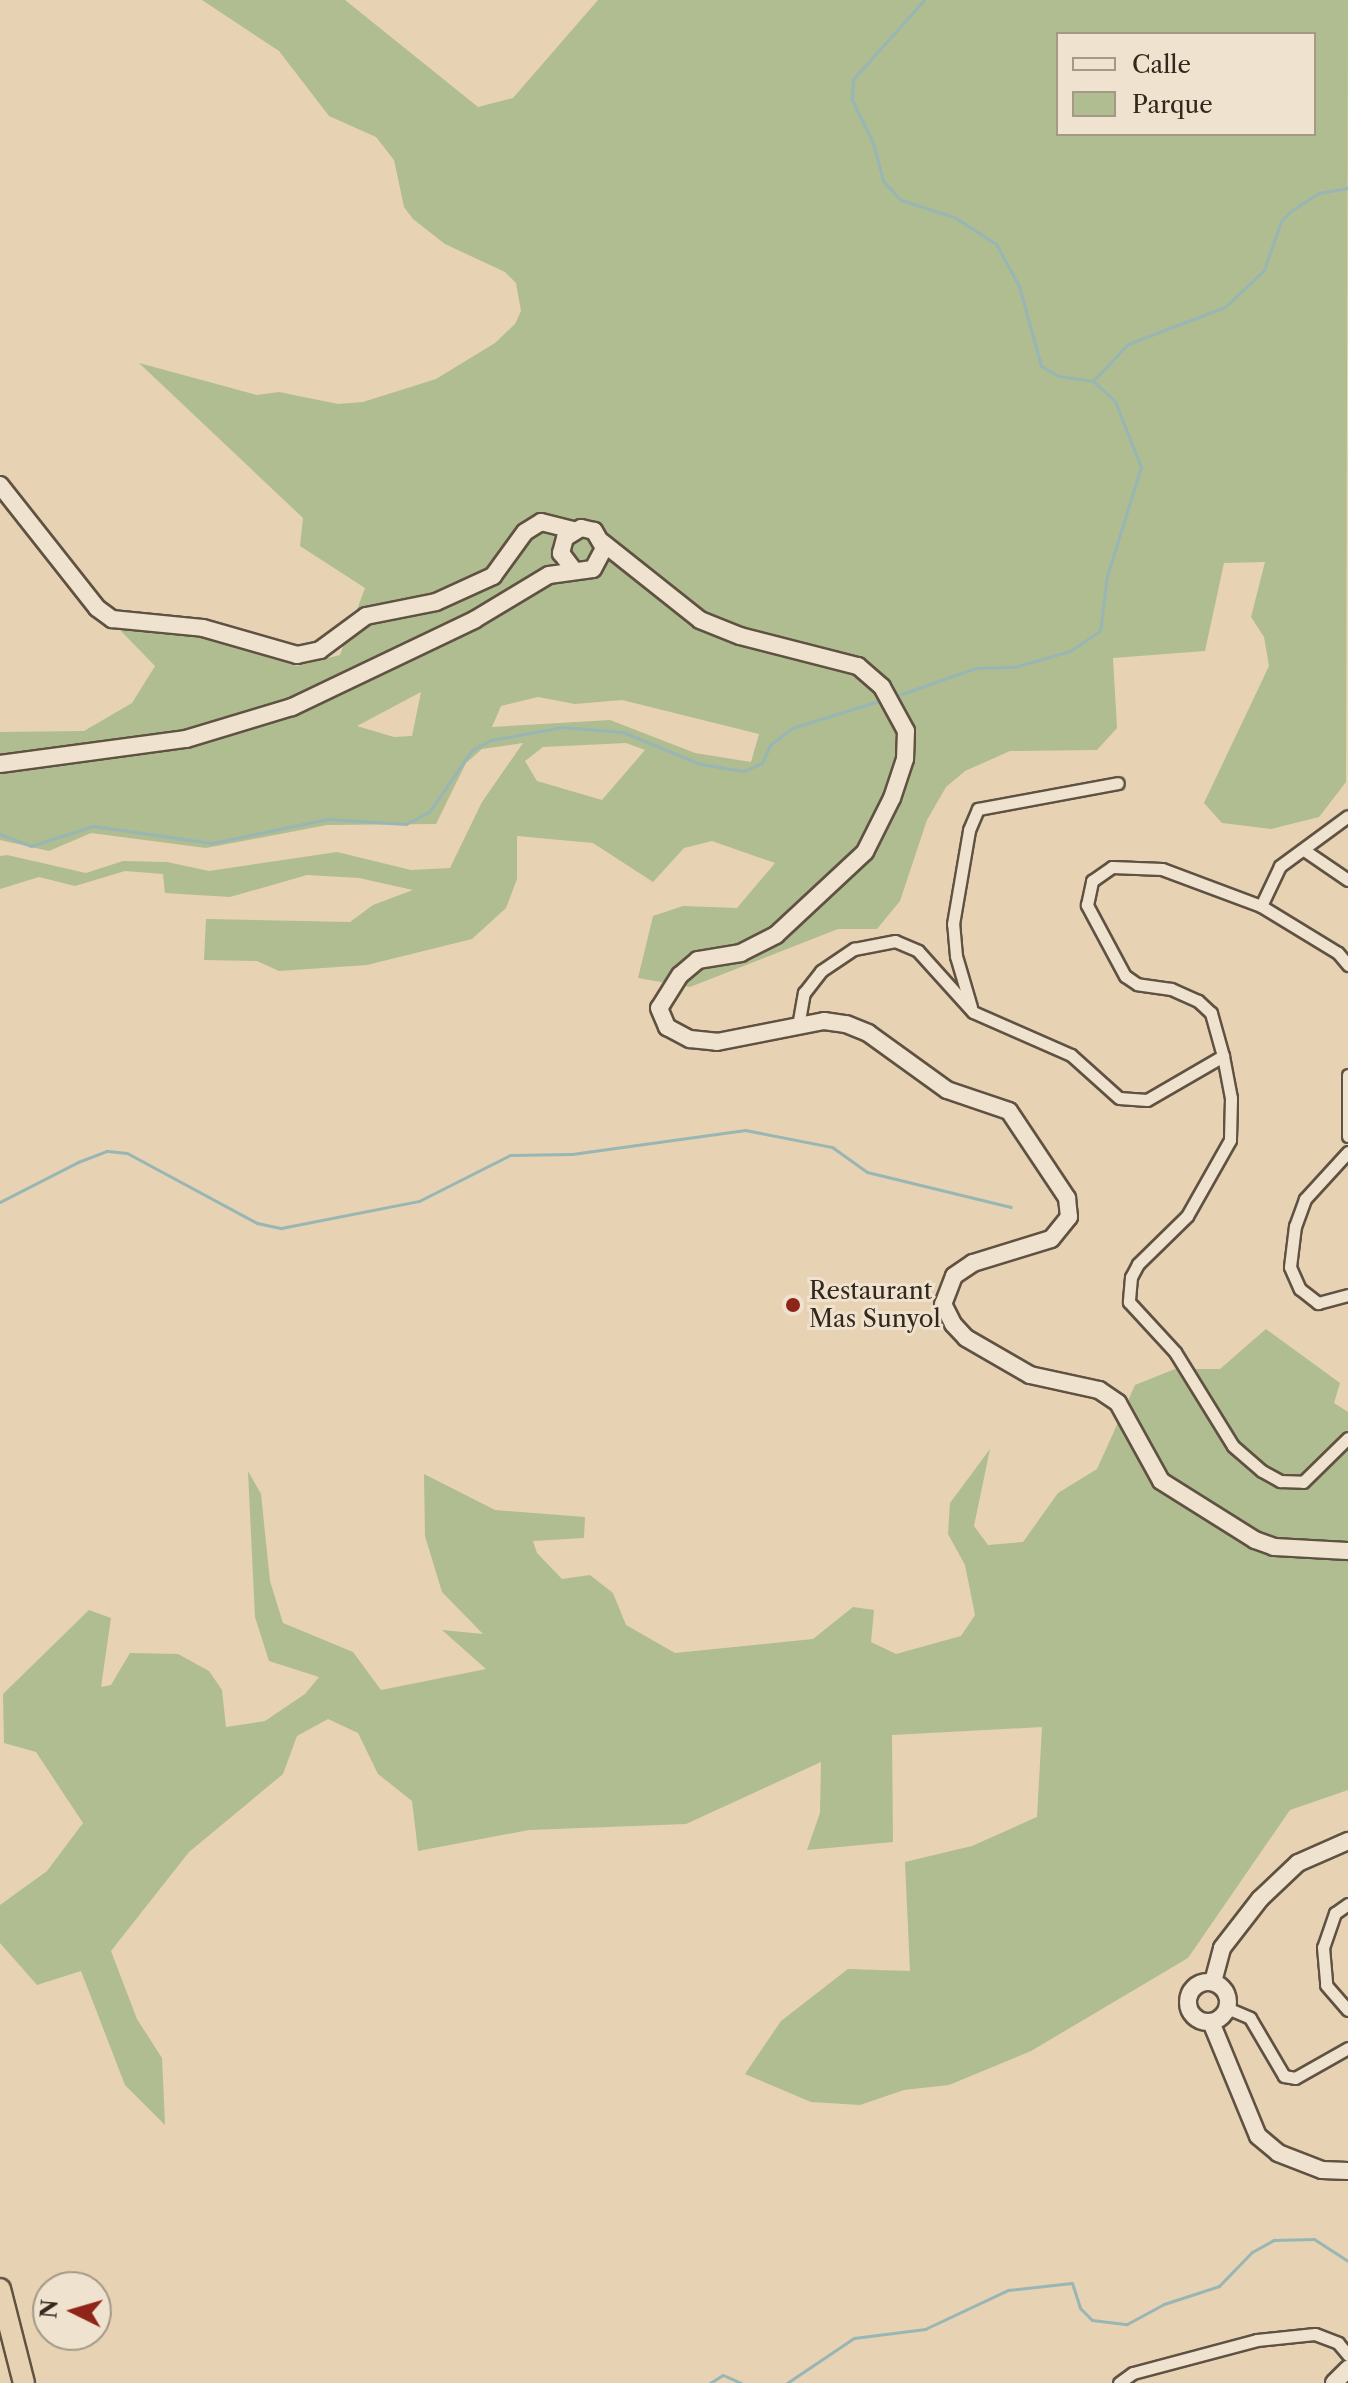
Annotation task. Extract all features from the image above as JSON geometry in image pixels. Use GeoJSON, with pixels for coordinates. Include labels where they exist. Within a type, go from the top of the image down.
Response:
{"type":"FeatureCollection","features":[{"type":"Feature","properties":{"kind":"highway"},"geometry":{"type":"LineString","coordinates":[[0,2289],[24,2383]]}},
{"type":"Feature","properties":{"kind":"street"},"geometry":{"type":"LineString","coordinates":[[0,485],[97,608],[112,619],[203,628],[297,655],[320,650],[366,616],[436,602],[493,576],[536,525],[552,522],[574,530],[588,529],[680,607],[724,631],[858,666],[882,687],[902,717],[908,743],[896,786],[875,838],[853,867],[757,948],[698,960],[668,989],[659,1008],[667,1027],[690,1039],[729,1041],[824,1021],[868,1033],[947,1090],[1009,1111],[1067,1198],[1069,1217],[1051,1239],[973,1263],[954,1276],[943,1304],[966,1338],[1030,1375],[1099,1390],[1118,1403],[1161,1481],[1255,1540],[1274,1547],[1348,1551]]}},
{"type":"Feature","properties":{"kind":"street"},"geometry":{"type":"LineString","coordinates":[[536,525],[550,529],[573,569]]}},
{"type":"Feature","properties":{"kind":"street"},"geometry":{"type":"LineString","coordinates":[[541,579],[574,530]]}},
{"type":"Feature","properties":{"kind":"street"},"geometry":{"type":"LineString","coordinates":[[598,565],[602,542]]}},
{"type":"Feature","properties":{"kind":"street"},"geometry":{"type":"LineString","coordinates":[[0,764],[153,745],[258,720],[474,620],[541,579],[573,569],[586,571],[598,565],[639,571]]}},
{"type":"Feature","properties":{"kind":"street"},"geometry":{"type":"LineString","coordinates":[[973,1012],[956,956],[953,924],[969,830],[978,809],[1118,783]]}},
{"type":"Feature","properties":{"kind":"street"},"geometry":{"type":"LineString","coordinates":[[1261,906],[1280,866],[1348,816]]}},
{"type":"Feature","properties":{"kind":"street"},"geometry":{"type":"LineString","coordinates":[[1304,850],[1348,880]]}},
{"type":"Feature","properties":{"kind":"street"},"geometry":{"type":"LineString","coordinates":[[1348,965],[1338,953],[1261,906],[1177,872],[1148,867],[1112,867],[1092,881],[1087,892],[1087,905],[1125,976],[1198,1001],[1211,1013],[1231,1098],[1230,1140],[1187,1216],[1138,1264],[1131,1277],[1129,1302],[1175,1352],[1233,1446],[1262,1471],[1280,1481],[1303,1482],[1348,1438]]}},
{"type":"Feature","properties":{"kind":"street"},"geometry":{"type":"LineString","coordinates":[[798,1026],[799,1004],[810,981],[854,949],[885,942],[918,951],[973,1012],[1071,1055],[1119,1098],[1147,1100],[1223,1056]]}},
{"type":"Feature","properties":{"kind":"street"},"geometry":{"type":"LineString","coordinates":[[1348,1075],[1348,1136]]}},
{"type":"Feature","properties":{"kind":"street"},"geometry":{"type":"LineString","coordinates":[[1348,1152],[1305,1199],[1295,1226],[1290,1267],[1300,1289],[1318,1303],[1348,1295]]}},
{"type":"Feature","properties":{"kind":"street"},"geometry":{"type":"LineString","coordinates":[[1213,1982],[1222,1948],[1260,1899],[1298,1863],[1348,1841]]}},
{"type":"Feature","properties":{"kind":"street"},"geometry":{"type":"LineString","coordinates":[[1348,1904],[1335,1913],[1323,1947],[1326,1985],[1348,2010]]}},
{"type":"Feature","properties":{"kind":"street"},"geometry":{"type":"LineString","coordinates":[[1213,1982],[1225,1992],[1227,2008]]}},
{"type":"Feature","properties":{"kind":"street"},"geometry":{"type":"LineString","coordinates":[[1211,2022],[1194,2018],[1187,2002],[1195,1986],[1213,1982]]}},
{"type":"Feature","properties":{"kind":"street"},"geometry":{"type":"LineString","coordinates":[[1211,2022],[1227,2008]]}},
{"type":"Feature","properties":{"kind":"street"},"geometry":{"type":"LineString","coordinates":[[1227,2008],[1250,2018],[1284,2076],[1295,2078],[1348,2048]]}},
{"type":"Feature","properties":{"kind":"street"},"geometry":{"type":"LineString","coordinates":[[1211,2022],[1258,2136],[1278,2153],[1307,2165],[1348,2171]]}},
{"type":"Feature","properties":{"kind":"street"},"geometry":{"type":"LineString","coordinates":[[1119,2383],[1133,2373],[1257,2340],[1315,2334],[1338,2343],[1348,2355]]}},
{"type":"Feature","properties":{"kind":"street"},"geometry":{"type":"LineString","coordinates":[[1334,2383],[1348,2369]]}},
{"type":"Feature","properties":{"kind":"green space"},"geometry":{"type":"Polygon","coordinates":[[[202,0],[345,0],[478,107],[513,98],[598,0],[1348,0],[1346,782],[1319,817],[1271,829],[1222,823],[1204,803],[1269,666],[1264,637],[1251,617],[1265,562],[1224,563],[1205,651],[1113,658],[1117,728],[1097,750],[1010,751],[965,771],[946,787],[927,820],[900,901],[877,929],[838,929],[690,987],[638,978],[653,916],[683,906],[737,908],[775,863],[712,841],[684,848],[653,882],[593,843],[517,836],[517,879],[506,908],[472,939],[367,965],[279,971],[257,961],[204,960],[206,919],[350,922],[373,905],[413,890],[359,878],[307,875],[230,897],[165,893],[163,874],[125,871],[75,886],[39,877],[0,889],[0,856],[7,855],[86,873],[123,861],[167,862],[209,871],[337,852],[411,870],[450,868],[482,802],[523,743],[482,749],[466,763],[436,824],[327,825],[206,848],[91,833],[49,851],[0,840],[0,732],[84,731],[132,703],[155,666],[120,630],[207,635],[297,666],[340,655],[365,588],[300,546],[303,518],[139,363],[257,395],[279,392],[338,404],[363,402],[436,379],[495,343],[515,324],[521,311],[516,283],[505,272],[445,244],[413,219],[404,207],[394,160],[376,137],[329,116],[279,51],[202,0]],[[421,692],[357,726],[394,737],[412,736],[421,692]],[[538,697],[501,706],[492,727],[610,720],[695,753],[751,762],[759,734],[622,700],[575,704],[538,697]],[[626,743],[543,747],[525,761],[537,781],[602,800],[645,750],[626,743]]]}},
{"type":"Feature","properties":{"kind":"green space"},"geometry":{"type":"Polygon","coordinates":[[[1266,1329],[1340,1383],[1334,1403],[1348,1412],[1348,1790],[1290,1810],[1188,1958],[1031,2051],[949,2085],[904,2090],[860,2105],[811,2102],[745,2074],[781,2021],[848,1969],[910,1971],[905,1862],[972,1846],[1037,1817],[1042,1727],[892,1735],[893,1842],[807,1850],[820,1813],[821,1762],[686,1824],[529,1830],[418,1851],[412,1801],[378,1774],[358,1733],[328,1719],[297,1736],[283,1774],[189,1852],[111,1951],[137,2019],[162,2058],[165,2125],[125,2085],[81,1971],[37,1985],[0,1943],[0,1905],[47,1871],[83,1823],[36,1752],[4,1743],[3,1694],[89,1610],[111,1618],[101,1687],[111,1685],[130,1653],[178,1654],[209,1671],[222,1690],[226,1727],[265,1721],[305,1694],[319,1677],[269,1661],[255,1617],[248,1471],[261,1494],[270,1581],[283,1623],[353,1652],[381,1690],[486,1669],[442,1630],[483,1634],[442,1592],[425,1536],[424,1474],[495,1510],[585,1517],[584,1538],[533,1541],[537,1553],[562,1579],[590,1575],[613,1593],[626,1625],[675,1653],[813,1639],[853,1607],[874,1610],[871,1642],[896,1654],[961,1636],[975,1615],[965,1565],[948,1534],[950,1503],[990,1449],[974,1526],[988,1545],[1023,1542],[1058,1493],[1097,1469],[1135,1385],[1175,1369],[1220,1369],[1266,1329]]]}},
{"type":"Feature","properties":{"kind":"waterway"},"geometry":{"type":"LineString","coordinates":[[924,0],[853,79],[852,100],[873,143],[883,181],[901,200],[954,217],[996,244],[1019,286],[1041,366],[1058,376],[1093,381]]}},
{"type":"Feature","properties":{"kind":"waterway"},"geometry":{"type":"LineString","coordinates":[[893,697],[976,668],[1014,667],[1070,651],[1100,631],[1107,576],[1141,467],[1115,401],[1093,381],[1128,344],[1225,307],[1264,270],[1281,221],[1291,211],[1319,193],[1348,188]]}},
{"type":"Feature","properties":{"kind":"waterway"},"geometry":{"type":"LineString","coordinates":[[0,834],[31,846],[93,826],[212,843],[328,819],[406,824],[429,812],[472,750],[491,740],[563,727],[623,732],[700,764],[744,771],[762,763],[770,745],[792,728],[882,700]]}},
{"type":"Feature","properties":{"kind":"waterway"},"geometry":{"type":"LineString","coordinates":[[0,1202],[78,1162],[107,1151],[127,1153],[257,1223],[281,1228],[419,1201],[510,1155],[572,1154],[745,1130],[832,1147],[867,1172],[1011,1207]]}},
{"type":"Feature","properties":{"kind":"waterway"},"geometry":{"type":"LineString","coordinates":[[787,2383],[854,2338],[925,2329],[1008,2290],[1072,2283],[1080,2308],[1092,2320],[1127,2324],[1164,2304],[1219,2286],[1252,2252],[1274,2240],[1314,2239],[1348,2261]]}},
{"type":"Feature","properties":{"kind":"waterway"},"geometry":{"type":"LineString","coordinates":[[710,2383],[723,2375],[741,2383]]}},
{"type":"Feature","properties":{"kind":"place","name":"Restaurant Mas Sunyol"},"geometry":{"type":"Point","coordinates":[793,1305]}}]}
